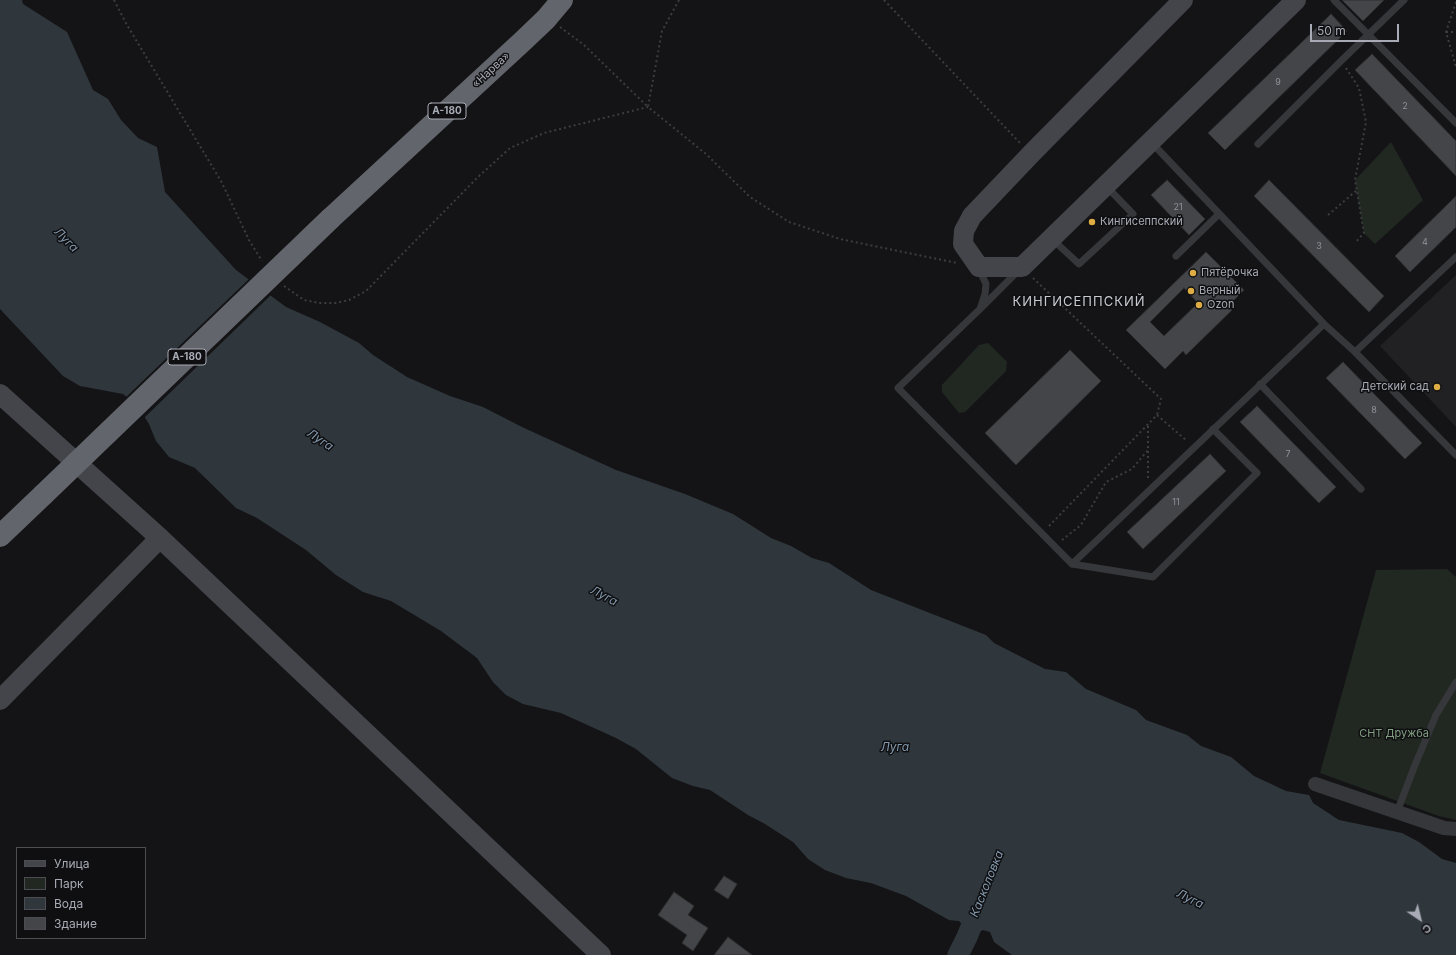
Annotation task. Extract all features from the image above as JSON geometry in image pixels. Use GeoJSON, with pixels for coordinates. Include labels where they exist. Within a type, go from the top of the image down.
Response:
{"type":"FeatureCollection","features":[{"type":"Feature","properties":{"kind":"highway","name":"«Нарва»"},"geometry":{"type":"LineString","coordinates":[[0,536],[330,219],[524,40],[546,19],[562,0]]}},
{"type":"Feature","properties":{"kind":"street"},"geometry":{"type":"LineString","coordinates":[[1184,0],[1031,154],[972,216],[964,231],[963,244],[979,267],[1022,267],[1296,0]]}},
{"type":"Feature","properties":{"kind":"street"},"geometry":{"type":"LineString","coordinates":[[0,394],[160,538],[601,955]]}},
{"type":"Feature","properties":{"kind":"street"},"geometry":{"type":"LineString","coordinates":[[0,700],[160,538]]}},
{"type":"Feature","properties":{"kind":"street"},"geometry":{"type":"LineString","coordinates":[[1315,784],[1444,828],[1456,829]]}},
{"type":"Feature","properties":{"kind":"lane"},"geometry":{"type":"LineString","coordinates":[[1334,0],[1456,123]]}},
{"type":"Feature","properties":{"kind":"lane"},"geometry":{"type":"LineString","coordinates":[[1258,144],[1404,0]]}},
{"type":"Feature","properties":{"kind":"lane"},"geometry":{"type":"LineString","coordinates":[[1151,142],[1324,324],[1355,352],[1456,455]]}},
{"type":"Feature","properties":{"kind":"lane"},"geometry":{"type":"LineString","coordinates":[[1052,239],[1079,264],[1133,214],[1106,186]]}},
{"type":"Feature","properties":{"kind":"lane"},"geometry":{"type":"LineString","coordinates":[[1176,256],[1219,214]]}},
{"type":"Feature","properties":{"kind":"lane"},"geometry":{"type":"LineString","coordinates":[[1355,352],[1456,257]]}},
{"type":"Feature","properties":{"kind":"lane"},"geometry":{"type":"LineString","coordinates":[[979,267],[986,284],[985,294],[980,309]]}},
{"type":"Feature","properties":{"kind":"lane"},"geometry":{"type":"LineString","coordinates":[[1022,267],[898,388],[1072,564],[1153,577],[1256,473],[1213,430]]}},
{"type":"Feature","properties":{"kind":"lane"},"geometry":{"type":"LineString","coordinates":[[1072,564],[1324,324]]}},
{"type":"Feature","properties":{"kind":"lane"},"geometry":{"type":"LineString","coordinates":[[1260,384],[1361,489]]}},
{"type":"Feature","properties":{"kind":"lane"},"geometry":{"type":"LineString","coordinates":[[1397,812],[1436,715],[1456,682]]}},
{"type":"Feature","properties":{"kind":"path"},"geometry":{"type":"LineString","coordinates":[[114,0],[127,25],[221,181],[249,240],[266,267]]}},
{"type":"Feature","properties":{"kind":"path"},"geometry":{"type":"LineString","coordinates":[[648,107],[662,31],[679,0]]}},
{"type":"Feature","properties":{"kind":"path"},"geometry":{"type":"LineString","coordinates":[[884,0],[1031,154]]}},
{"type":"Feature","properties":{"kind":"path"},"geometry":{"type":"LineString","coordinates":[[1456,2],[1446,32],[1456,67]]}},
{"type":"Feature","properties":{"kind":"path"},"geometry":{"type":"LineString","coordinates":[[559,27],[584,45],[648,107],[706,154],[750,197],[789,222],[840,239],[979,267]]}},
{"type":"Feature","properties":{"kind":"path"},"geometry":{"type":"LineString","coordinates":[[1446,32],[1456,32]]}},
{"type":"Feature","properties":{"kind":"path"},"geometry":{"type":"LineString","coordinates":[[1342,60],[1359,88],[1366,122],[1355,180],[1364,233],[1355,243]]}},
{"type":"Feature","properties":{"kind":"path"},"geometry":{"type":"LineString","coordinates":[[280,282],[288,290],[304,300],[319,303],[336,303],[349,300],[366,291],[477,178],[510,148],[544,133],[648,107]]}},
{"type":"Feature","properties":{"kind":"path"},"geometry":{"type":"LineString","coordinates":[[1328,215],[1357,190]]}},
{"type":"Feature","properties":{"kind":"path"},"geometry":{"type":"LineString","coordinates":[[1022,267],[1161,399],[1157,415],[1049,526],[1053,531]]}},
{"type":"Feature","properties":{"kind":"path"},"geometry":{"type":"LineString","coordinates":[[1157,415],[1194,447]]}},
{"type":"Feature","properties":{"kind":"path"},"geometry":{"type":"LineString","coordinates":[[1148,424],[1148,491]]}},
{"type":"Feature","properties":{"kind":"path"},"geometry":{"type":"LineString","coordinates":[[1062,540],[1081,525],[1106,482],[1132,469],[1148,450]]}},
{"type":"Feature","properties":{"kind":"path"},"geometry":{"type":"LineString","coordinates":[[1058,535],[1079,558]]}},
{"type":"Feature","properties":{"kind":"shaded area","name":"Детский сад"},"geometry":{"type":"Polygon","coordinates":[[[1456,275],[1456,427],[1380,346],[1456,275]]]}},
{"type":"Feature","properties":{"kind":"green space"},"geometry":{"type":"Polygon","coordinates":[[[1391,142],[1423,200],[1375,244],[1364,233],[1355,180],[1391,142]]]}},
{"type":"Feature","properties":{"kind":"green space"},"geometry":{"type":"Polygon","coordinates":[[[988,343],[1007,362],[1006,371],[965,412],[959,413],[942,392],[942,385],[979,345],[988,343]]]}},
{"type":"Feature","properties":{"kind":"green space","name":"СНТ Дружба"},"geometry":{"type":"Polygon","coordinates":[[[1447,569],[1456,577],[1456,820],[1439,816],[1320,773],[1376,570],[1447,569]]]}},
{"type":"Feature","properties":{"kind":"water","name":"Луга"},"geometry":{"type":"Polygon","coordinates":[[[0,0],[22,0],[23,4],[67,32],[93,90],[108,99],[121,120],[138,138],[157,147],[165,192],[236,270],[286,307],[320,322],[359,343],[373,355],[407,377],[450,396],[483,407],[522,427],[616,470],[685,494],[733,514],[771,538],[791,546],[812,558],[829,563],[871,590],[986,635],[994,643],[1045,669],[1066,672],[1086,689],[1136,710],[1146,720],[1187,735],[1201,746],[1231,757],[1254,776],[1286,791],[1309,795],[1313,803],[1339,820],[1402,833],[1419,842],[1442,859],[1456,863],[1456,955],[1012,955],[994,942],[990,932],[983,930],[967,937],[964,926],[959,921],[949,920],[906,896],[871,883],[846,878],[825,870],[808,859],[793,842],[765,824],[748,815],[710,790],[693,786],[672,778],[636,749],[616,738],[561,713],[523,704],[506,695],[493,682],[477,658],[441,631],[391,601],[363,592],[336,575],[306,550],[257,518],[236,508],[195,468],[169,457],[156,441],[149,424],[137,405],[123,394],[80,386],[63,376],[0,309],[0,0]]]}},
{"type":"Feature","properties":{"kind":"pier"},"geometry":{"type":"Polygon","coordinates":[[[250,278],[272,294],[144,418],[136,406],[125,398],[250,278]]]}},
{"type":"Feature","properties":{"kind":"building"},"geometry":{"type":"Polygon","coordinates":[[[1342,0],[1384,0],[1363,21],[1342,0]]]}},
{"type":"Feature","properties":{"kind":"building"},"geometry":{"type":"Polygon","coordinates":[[[1331,14],[1347,31],[1225,150],[1208,133],[1331,14]]]}},
{"type":"Feature","properties":{"kind":"building"},"geometry":{"type":"Polygon","coordinates":[[[1372,54],[1456,141],[1456,176],[1355,70],[1372,54]]]}},
{"type":"Feature","properties":{"kind":"building"},"geometry":{"type":"Polygon","coordinates":[[[1167,180],[1205,219],[1189,235],[1151,195],[1167,180]]]}},
{"type":"Feature","properties":{"kind":"building"},"geometry":{"type":"Polygon","coordinates":[[[1269,180],[1384,296],[1369,312],[1254,196],[1269,180]]]}},
{"type":"Feature","properties":{"kind":"building"},"geometry":{"type":"Polygon","coordinates":[[[1456,196],[1456,227],[1410,272],[1395,256],[1456,196]]]}},
{"type":"Feature","properties":{"kind":"building"},"geometry":{"type":"Polygon","coordinates":[[[1206,252],[1244,290],[1228,306],[1232,310],[1186,355],[1183,351],[1165,369],[1126,330],[1206,252]],[[1184,288],[1150,322],[1164,336],[1198,303],[1184,288]]]}},
{"type":"Feature","properties":{"kind":"building"},"geometry":{"type":"Polygon","coordinates":[[[1070,350],[1101,381],[1016,465],[985,433],[1070,350]]]}},
{"type":"Feature","properties":{"kind":"building"},"geometry":{"type":"Polygon","coordinates":[[[1343,362],[1422,443],[1405,459],[1326,378],[1343,362]]]}},
{"type":"Feature","properties":{"kind":"building"},"geometry":{"type":"Polygon","coordinates":[[[1257,406],[1336,487],[1319,503],[1240,422],[1257,406]]]}},
{"type":"Feature","properties":{"kind":"building"},"geometry":{"type":"Polygon","coordinates":[[[1210,454],[1226,471],[1143,549],[1127,532],[1210,454]]]}},
{"type":"Feature","properties":{"kind":"building"},"geometry":{"type":"Polygon","coordinates":[[[724,876],[737,884],[728,899],[714,890],[724,876]]]}},
{"type":"Feature","properties":{"kind":"building"},"geometry":{"type":"Polygon","coordinates":[[[674,892],[694,906],[688,915],[708,928],[693,951],[682,943],[687,935],[658,915],[674,892]]]}},
{"type":"Feature","properties":{"kind":"building"},"geometry":{"type":"Polygon","coordinates":[[[728,937],[752,955],[714,955],[728,937]]]}},
{"type":"Feature","properties":{"kind":"waterway","name":"Касколовка"},"geometry":{"type":"LineString","coordinates":[[958,955],[977,912]]}},
{"type":"Feature","properties":{"kind":"place","name":"Кингисеппский"},"geometry":{"type":"Point","coordinates":[1092,222]}},
{"type":"Feature","properties":{"kind":"place","name":"Пятёрочка"},"geometry":{"type":"Point","coordinates":[1193,273]}},
{"type":"Feature","properties":{"kind":"place","name":"Верный"},"geometry":{"type":"Point","coordinates":[1191,291]}},
{"type":"Feature","properties":{"kind":"place","name":"Ozon"},"geometry":{"type":"Point","coordinates":[1199,305]}},
{"type":"Feature","properties":{"kind":"place","name":"Детский сад"},"geometry":{"type":"Point","coordinates":[1437,387]}},
{"type":"Feature","properties":{"kind":"district","name":"КИНГИСЕППСКИЙ"},"geometry":{"type":"Point","coordinates":[1079,302]}}]}
